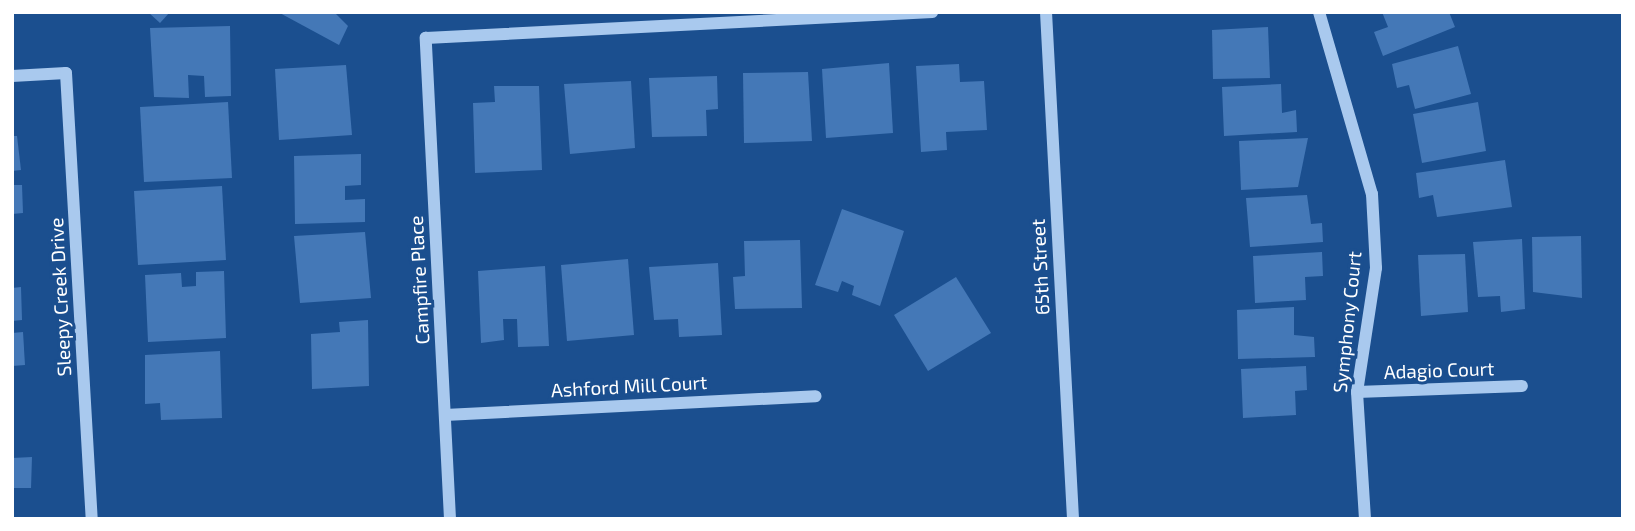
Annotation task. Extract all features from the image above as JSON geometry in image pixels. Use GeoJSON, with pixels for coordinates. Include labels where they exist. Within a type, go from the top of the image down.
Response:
{"type":"FeatureCollection","features":[{"type":"Feature","properties":{"kind":"street","name":"Campfire Place"},"geometry":{"type":"LineString","coordinates":[[450,519],[426,38],[932,12]]}},
{"type":"Feature","properties":{"kind":"street","name":"65th Street"},"geometry":{"type":"LineString","coordinates":[[1046,12],[1073,519]]}},
{"type":"Feature","properties":{"kind":"street","name":"Symphony Court"},"geometry":{"type":"LineString","coordinates":[[1319,12],[1328,26],[1372,194],[1376,268],[1357,392],[1364,519]]}},
{"type":"Feature","properties":{"kind":"street","name":"Sleepy Creek Drive"},"geometry":{"type":"LineString","coordinates":[[12,76],[66,73],[92,519]]}},
{"type":"Feature","properties":{"kind":"street","name":"Adagio Court"},"geometry":{"type":"LineString","coordinates":[[1357,392],[1522,386]]}},
{"type":"Feature","properties":{"kind":"street","name":"Ashford Mill Court"},"geometry":{"type":"LineString","coordinates":[[445,415],[816,396]]}},
{"type":"Feature","properties":{"kind":"building"},"geometry":{"type":"Polygon","coordinates":[[[148,12],[170,12],[160,23],[148,12]]]}},
{"type":"Feature","properties":{"kind":"building"},"geometry":{"type":"Polygon","coordinates":[[[278,12],[334,12],[348,26],[339,45],[278,12]]]}},
{"type":"Feature","properties":{"kind":"building"},"geometry":{"type":"Polygon","coordinates":[[[1382,12],[1449,12],[1455,27],[1383,56],[1374,32],[1388,27],[1382,12]]]}},
{"type":"Feature","properties":{"kind":"building"},"geometry":{"type":"Polygon","coordinates":[[[230,26],[231,96],[205,97],[204,76],[188,75],[189,98],[154,97],[150,28],[230,26]]]}},
{"type":"Feature","properties":{"kind":"building"},"geometry":{"type":"Polygon","coordinates":[[[1268,27],[1270,78],[1213,79],[1212,30],[1268,27]]]}},
{"type":"Feature","properties":{"kind":"building"},"geometry":{"type":"Polygon","coordinates":[[[1458,46],[1471,94],[1415,109],[1409,85],[1397,88],[1392,64],[1458,46]]]}},
{"type":"Feature","properties":{"kind":"building"},"geometry":{"type":"Polygon","coordinates":[[[889,63],[893,133],[826,138],[822,69],[889,63]]]}},
{"type":"Feature","properties":{"kind":"building"},"geometry":{"type":"Polygon","coordinates":[[[959,64],[960,82],[984,81],[987,130],[946,132],[947,150],[921,152],[916,66],[959,64]]]}},
{"type":"Feature","properties":{"kind":"building"},"geometry":{"type":"Polygon","coordinates":[[[346,65],[352,135],[279,140],[275,69],[346,65]]]}},
{"type":"Feature","properties":{"kind":"building"},"geometry":{"type":"Polygon","coordinates":[[[808,72],[812,141],[744,143],[743,73],[808,72]]]}},
{"type":"Feature","properties":{"kind":"building"},"geometry":{"type":"Polygon","coordinates":[[[717,76],[718,109],[706,110],[707,136],[652,137],[649,78],[717,76]]]}},
{"type":"Feature","properties":{"kind":"building"},"geometry":{"type":"Polygon","coordinates":[[[631,81],[635,148],[570,154],[564,84],[631,81]]]}},
{"type":"Feature","properties":{"kind":"building"},"geometry":{"type":"Polygon","coordinates":[[[1281,84],[1282,113],[1296,110],[1297,132],[1224,136],[1222,87],[1281,84]]]}},
{"type":"Feature","properties":{"kind":"building"},"geometry":{"type":"Polygon","coordinates":[[[494,86],[539,86],[542,170],[475,173],[473,103],[495,102],[494,86]]]}},
{"type":"Feature","properties":{"kind":"building"},"geometry":{"type":"Polygon","coordinates":[[[228,102],[232,178],[144,182],[140,107],[228,102]]]}},
{"type":"Feature","properties":{"kind":"building"},"geometry":{"type":"Polygon","coordinates":[[[1478,102],[1486,151],[1422,163],[1413,114],[1478,102]]]}},
{"type":"Feature","properties":{"kind":"building"},"geometry":{"type":"Polygon","coordinates":[[[12,136],[17,136],[21,170],[12,171],[12,136]]]}},
{"type":"Feature","properties":{"kind":"building"},"geometry":{"type":"Polygon","coordinates":[[[1308,138],[1298,187],[1241,190],[1239,141],[1308,138]]]}},
{"type":"Feature","properties":{"kind":"building"},"geometry":{"type":"Polygon","coordinates":[[[361,154],[361,185],[345,186],[345,200],[365,199],[365,222],[295,224],[294,156],[361,154]]]}},
{"type":"Feature","properties":{"kind":"building"},"geometry":{"type":"Polygon","coordinates":[[[1505,160],[1512,207],[1437,217],[1433,195],[1419,198],[1416,173],[1505,160]]]}},
{"type":"Feature","properties":{"kind":"building"},"geometry":{"type":"Polygon","coordinates":[[[12,185],[22,185],[23,213],[12,214],[12,185]]]}},
{"type":"Feature","properties":{"kind":"building"},"geometry":{"type":"Polygon","coordinates":[[[222,186],[226,260],[138,265],[134,191],[222,186]]]}},
{"type":"Feature","properties":{"kind":"building"},"geometry":{"type":"Polygon","coordinates":[[[1307,195],[1311,224],[1322,223],[1323,242],[1250,247],[1246,198],[1307,195]]]}},
{"type":"Feature","properties":{"kind":"building"},"geometry":{"type":"Polygon","coordinates":[[[842,209],[904,231],[880,306],[852,295],[854,286],[842,281],[838,292],[815,285],[842,209]]]}},
{"type":"Feature","properties":{"kind":"building"},"geometry":{"type":"Polygon","coordinates":[[[365,232],[371,298],[300,303],[294,236],[365,232]]]}},
{"type":"Feature","properties":{"kind":"building"},"geometry":{"type":"Polygon","coordinates":[[[1581,236],[1582,298],[1533,292],[1532,237],[1581,236]]]}},
{"type":"Feature","properties":{"kind":"building"},"geometry":{"type":"Polygon","coordinates":[[[1522,239],[1525,309],[1501,312],[1500,296],[1478,297],[1473,242],[1522,239]]]}},
{"type":"Feature","properties":{"kind":"building"},"geometry":{"type":"Polygon","coordinates":[[[800,240],[802,308],[735,309],[733,277],[745,276],[744,241],[800,240]]]}},
{"type":"Feature","properties":{"kind":"building"},"geometry":{"type":"Polygon","coordinates":[[[1322,252],[1323,276],[1305,277],[1306,300],[1255,303],[1253,256],[1322,252]]]}},
{"type":"Feature","properties":{"kind":"building"},"geometry":{"type":"Polygon","coordinates":[[[1465,254],[1468,312],[1421,316],[1418,255],[1465,254]]]}},
{"type":"Feature","properties":{"kind":"building"},"geometry":{"type":"Polygon","coordinates":[[[628,259],[634,335],[567,341],[561,265],[628,259]]]}},
{"type":"Feature","properties":{"kind":"building"},"geometry":{"type":"Polygon","coordinates":[[[718,263],[722,335],[679,337],[678,319],[654,320],[649,267],[718,263]]]}},
{"type":"Feature","properties":{"kind":"building"},"geometry":{"type":"Polygon","coordinates":[[[545,266],[549,346],[518,347],[517,319],[503,319],[504,340],[481,343],[478,271],[545,266]]]}},
{"type":"Feature","properties":{"kind":"building"},"geometry":{"type":"Polygon","coordinates":[[[224,271],[226,338],[148,342],[145,275],[181,273],[182,287],[196,286],[196,272],[224,271]]]}},
{"type":"Feature","properties":{"kind":"building"},"geometry":{"type":"Polygon","coordinates":[[[956,277],[991,333],[928,371],[894,315],[956,277]]]}},
{"type":"Feature","properties":{"kind":"building"},"geometry":{"type":"Polygon","coordinates":[[[21,287],[22,320],[12,321],[12,288],[21,287]]]}},
{"type":"Feature","properties":{"kind":"building"},"geometry":{"type":"Polygon","coordinates":[[[1294,307],[1294,335],[1314,337],[1315,357],[1238,359],[1237,310],[1294,307]]]}},
{"type":"Feature","properties":{"kind":"building"},"geometry":{"type":"Polygon","coordinates":[[[368,320],[369,386],[312,389],[311,334],[340,332],[339,322],[368,320]]]}},
{"type":"Feature","properties":{"kind":"building"},"geometry":{"type":"Polygon","coordinates":[[[23,332],[25,365],[12,366],[12,333],[23,332]]]}},
{"type":"Feature","properties":{"kind":"building"},"geometry":{"type":"Polygon","coordinates":[[[220,351],[222,418],[161,420],[160,403],[145,404],[145,355],[220,351]]]}},
{"type":"Feature","properties":{"kind":"building"},"geometry":{"type":"Polygon","coordinates":[[[1306,366],[1307,390],[1295,391],[1296,415],[1243,418],[1241,369],[1306,366]]]}},
{"type":"Feature","properties":{"kind":"building"},"geometry":{"type":"Polygon","coordinates":[[[32,457],[31,488],[12,488],[12,458],[32,457]]]}}]}
